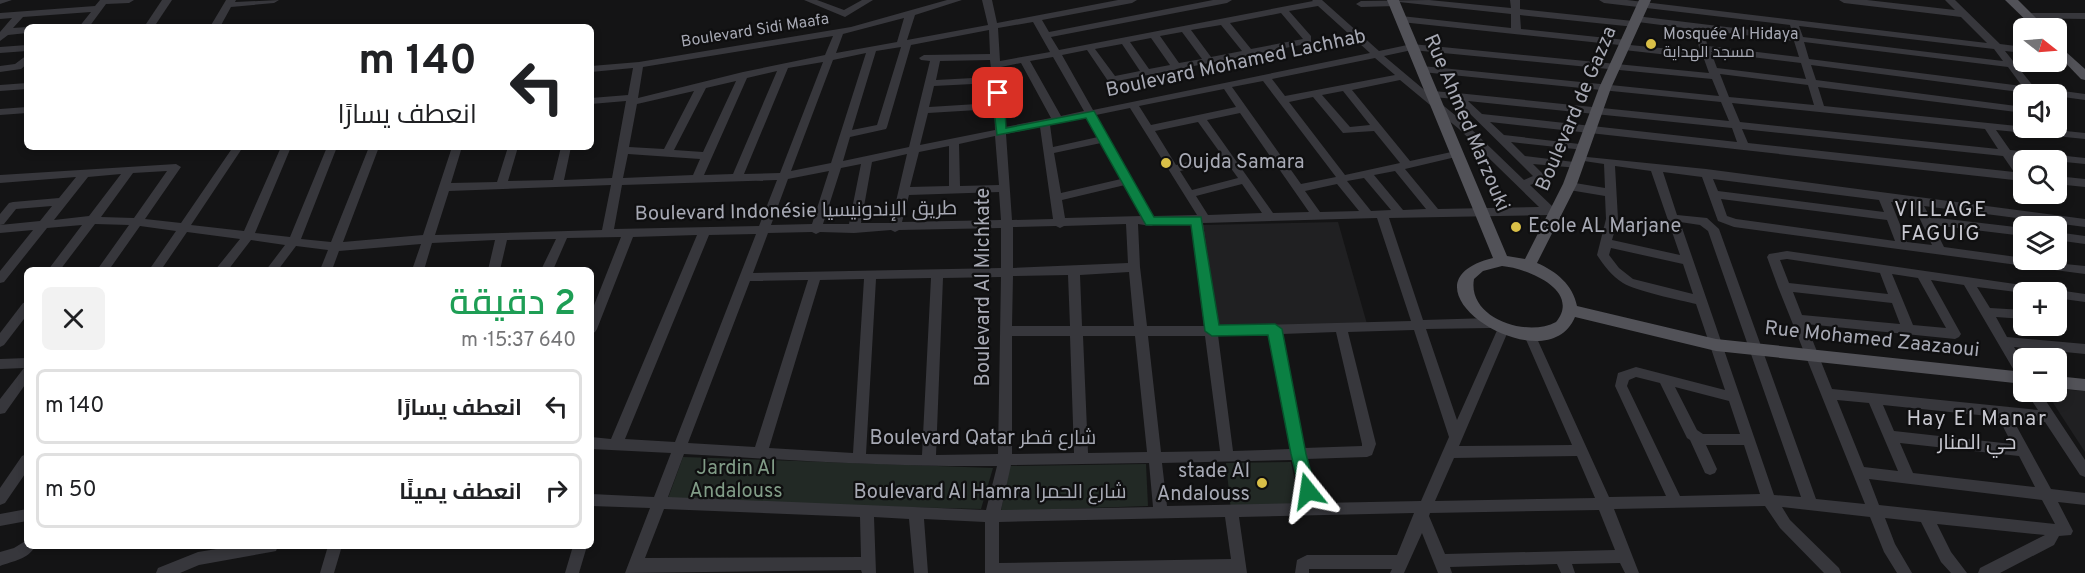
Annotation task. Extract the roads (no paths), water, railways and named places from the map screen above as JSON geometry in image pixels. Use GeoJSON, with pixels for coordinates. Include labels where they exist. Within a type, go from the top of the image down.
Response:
{"type":"FeatureCollection","features":[{"type":"Feature","properties":{"kind":"main road"},"geometry":{"type":"LineString","coordinates":[[2011,0],[2027,16]]}},
{"type":"Feature","properties":{"kind":"main road","name":"Rue Ahmed Marzouki"},"geometry":{"type":"LineString","coordinates":[[1396,1],[1412,47],[1502,261]]}},
{"type":"Feature","properties":{"kind":"main road","name":"Boulevard de Gazza"},"geometry":{"type":"LineString","coordinates":[[1529,265],[1552,210],[1569,186],[1605,88],[1645,2]]}},
{"type":"Feature","properties":{"kind":"main road"},"geometry":{"type":"LineString","coordinates":[[2067,60],[2085,76]]}},
{"type":"Feature","properties":{"kind":"main road"},"geometry":{"type":"LineString","coordinates":[[1502,261],[1529,265],[1545,273],[1560,285],[1569,300],[1568,318],[1558,328],[1530,335],[1497,326],[1473,308],[1466,297],[1465,286],[1468,276],[1475,268],[1502,261]]}},
{"type":"Feature","properties":{"kind":"main road","name":"Rue Mohamed Zaazaoui"},"geometry":{"type":"LineString","coordinates":[[1570,310],[1716,345],[2013,376]]}},
{"type":"Feature","properties":{"kind":"main road"},"geometry":{"type":"LineString","coordinates":[[2067,383],[2085,385]]}},
{"type":"Feature","properties":{"kind":"street"},"geometry":{"type":"LineString","coordinates":[[0,1],[8,0]]}},
{"type":"Feature","properties":{"kind":"street"},"geometry":{"type":"LineString","coordinates":[[65,11],[74,0]]}},
{"type":"Feature","properties":{"kind":"street"},"geometry":{"type":"LineString","coordinates":[[0,16],[65,11],[129,0]]}},
{"type":"Feature","properties":{"kind":"street"},"geometry":{"type":"LineString","coordinates":[[151,24],[167,0]]}},
{"type":"Feature","properties":{"kind":"street"},"geometry":{"type":"LineString","coordinates":[[217,24],[229,3],[274,0]]}},
{"type":"Feature","properties":{"kind":"street"},"geometry":{"type":"LineString","coordinates":[[809,0],[824,2],[846,14]]}},
{"type":"Feature","properties":{"kind":"street"},"geometry":{"type":"LineString","coordinates":[[846,14],[868,0]]}},
{"type":"Feature","properties":{"kind":"street","name":"Boulevard Sidi Maafa"},"geometry":{"type":"LineString","coordinates":[[594,69],[639,65],[846,31],[910,15],[957,0]]}},
{"type":"Feature","properties":{"kind":"street","name":"Boulevard Al Michkate"},"geometry":{"type":"LineString","coordinates":[[987,0],[993,27],[1007,225],[1005,460],[992,516],[992,572]]}},
{"type":"Feature","properties":{"kind":"street"},"geometry":{"type":"LineString","coordinates":[[594,101],[631,100],[784,66],[1132,0]]}},
{"type":"Feature","properties":{"kind":"street"},"geometry":{"type":"LineString","coordinates":[[1047,35],[1227,0]]}},
{"type":"Feature","properties":{"kind":"street"},"geometry":{"type":"LineString","coordinates":[[1515,0],[1516,31]]}},
{"type":"Feature","properties":{"kind":"street"},"geometry":{"type":"LineString","coordinates":[[1604,0],[1645,2],[2013,48]]}},
{"type":"Feature","properties":{"kind":"street"},"geometry":{"type":"LineString","coordinates":[[1715,11],[1717,0]]}},
{"type":"Feature","properties":{"kind":"street"},"geometry":{"type":"LineString","coordinates":[[1844,0],[1889,3],[1963,14]]}},
{"type":"Feature","properties":{"kind":"street"},"geometry":{"type":"LineString","coordinates":[[1921,0],[1927,10]]}},
{"type":"Feature","properties":{"kind":"street"},"geometry":{"type":"LineString","coordinates":[[1950,0],[1995,46],[2026,84]]}},
{"type":"Feature","properties":{"kind":"street"},"geometry":{"type":"LineString","coordinates":[[924,58],[1024,60],[1283,10],[1318,1],[1402,77],[1434,100],[1552,210]]}},
{"type":"Feature","properties":{"kind":"street"},"geometry":{"type":"LineString","coordinates":[[1361,3],[1396,1],[1696,27],[2012,66]]}},
{"type":"Feature","properties":{"kind":"street"},"geometry":{"type":"LineString","coordinates":[[86,24],[102,4]]}},
{"type":"Feature","properties":{"kind":"street"},"geometry":{"type":"LineString","coordinates":[[1089,47],[1112,79],[1309,40],[1283,10]]}},
{"type":"Feature","properties":{"kind":"street"},"geometry":{"type":"LineString","coordinates":[[846,14],[846,31],[831,57],[634,569],[869,568],[867,512]]}},
{"type":"Feature","properties":{"kind":"street"},"geometry":{"type":"LineString","coordinates":[[2,35],[20,15]]}},
{"type":"Feature","properties":{"kind":"street"},"geometry":{"type":"LineString","coordinates":[[845,135],[882,127],[910,15]]}},
{"type":"Feature","properties":{"kind":"street"},"geometry":{"type":"LineString","coordinates":[[2027,16],[2085,16]]}},
{"type":"Feature","properties":{"kind":"street"},"geometry":{"type":"LineString","coordinates":[[1036,18],[1058,53],[1150,222]]}},
{"type":"Feature","properties":{"kind":"street"},"geometry":{"type":"LineString","coordinates":[[1401,19],[1625,45],[1807,61],[2013,89]]}},
{"type":"Feature","properties":{"kind":"street"},"geometry":{"type":"LineString","coordinates":[[1223,21],[1248,52]]}},
{"type":"Feature","properties":{"kind":"street"},"geometry":{"type":"LineString","coordinates":[[1793,21],[1801,40],[1820,109]]}},
{"type":"Feature","properties":{"kind":"street"},"geometry":{"type":"LineString","coordinates":[[1696,27],[1744,146]]}},
{"type":"Feature","properties":{"kind":"street"},"geometry":{"type":"LineString","coordinates":[[1185,29],[1208,60]]}},
{"type":"Feature","properties":{"kind":"street"},"geometry":{"type":"LineString","coordinates":[[2,35],[24,31]]}},
{"type":"Feature","properties":{"kind":"street"},"geometry":{"type":"LineString","coordinates":[[1884,32],[1912,96]]}},
{"type":"Feature","properties":{"kind":"street"},"geometry":{"type":"LineString","coordinates":[[1154,35],[1176,66]]}},
{"type":"Feature","properties":{"kind":"street"},"geometry":{"type":"LineString","coordinates":[[1124,40],[1146,72]]}},
{"type":"Feature","properties":{"kind":"street","name":"Boulevard Mohamed Lachhab"},"geometry":{"type":"LineString","coordinates":[[445,187],[786,176],[1412,47],[1813,82],[2013,109]]}},
{"type":"Feature","properties":{"kind":"street"},"geometry":{"type":"LineString","coordinates":[[0,50],[24,48]]}},
{"type":"Feature","properties":{"kind":"street"},"geometry":{"type":"LineString","coordinates":[[816,230],[872,49]]}},
{"type":"Feature","properties":{"kind":"street"},"geometry":{"type":"LineString","coordinates":[[895,228],[936,58]]}},
{"type":"Feature","properties":{"kind":"street"},"geometry":{"type":"LineString","coordinates":[[1024,60],[1057,119]]}},
{"type":"Feature","properties":{"kind":"street"},"geometry":{"type":"LineString","coordinates":[[0,69],[18,67],[24,61]]}},
{"type":"Feature","properties":{"kind":"street"},"geometry":{"type":"LineString","coordinates":[[607,234],[639,65]]}},
{"type":"Feature","properties":{"kind":"street"},"geometry":{"type":"LineString","coordinates":[[737,178],[784,66]]}},
{"type":"Feature","properties":{"kind":"street"},"geometry":{"type":"LineString","coordinates":[[1422,69],[2085,136]]}},
{"type":"Feature","properties":{"kind":"street"},"geometry":{"type":"LineString","coordinates":[[697,178],[743,75]]}},
{"type":"Feature","properties":{"kind":"street"},"geometry":{"type":"LineString","coordinates":[[1265,76],[1368,216]]}},
{"type":"Feature","properties":{"kind":"street"},"geometry":{"type":"LineString","coordinates":[[1282,100],[1402,77]]}},
{"type":"Feature","properties":{"kind":"street"},"geometry":{"type":"LineString","coordinates":[[930,83],[997,80]]}},
{"type":"Feature","properties":{"kind":"street"},"geometry":{"type":"LineString","coordinates":[[668,153],[702,85]]}},
{"type":"Feature","properties":{"kind":"street"},"geometry":{"type":"LineString","coordinates":[[1226,85],[1301,188],[1318,217]]}},
{"type":"Feature","properties":{"kind":"street"},"geometry":{"type":"LineString","coordinates":[[0,88],[24,86]]}},
{"type":"Feature","properties":{"kind":"street"},"geometry":{"type":"LineString","coordinates":[[1346,88],[1377,127],[1436,214]]}},
{"type":"Feature","properties":{"kind":"street"},"geometry":{"type":"LineString","coordinates":[[1316,94],[1347,131],[1377,127]]}},
{"type":"Feature","properties":{"kind":"street"},"geometry":{"type":"LineString","coordinates":[[2067,95],[2085,97]]}},
{"type":"Feature","properties":{"kind":"street"},"geometry":{"type":"LineString","coordinates":[[1434,100],[1457,96],[2085,161]]}},
{"type":"Feature","properties":{"kind":"street"},"geometry":{"type":"LineString","coordinates":[[1457,96],[1524,159],[1539,177],[1523,184]]}},
{"type":"Feature","properties":{"kind":"street"},"geometry":{"type":"LineString","coordinates":[[1132,104],[1189,194],[1201,220],[1227,456]]}},
{"type":"Feature","properties":{"kind":"street"},"geometry":{"type":"LineString","coordinates":[[924,110],[999,106]]}},
{"type":"Feature","properties":{"kind":"street"},"geometry":{"type":"LineString","coordinates":[[1149,129],[1242,109]]}},
{"type":"Feature","properties":{"kind":"street"},"geometry":{"type":"LineString","coordinates":[[0,112],[23,110]]}},
{"type":"Feature","properties":{"kind":"street"},"geometry":{"type":"LineString","coordinates":[[1477,117],[2013,176]]}},
{"type":"Feature","properties":{"kind":"street"},"geometry":{"type":"LineString","coordinates":[[1201,118],[1271,218]]}},
{"type":"Feature","properties":{"kind":"street"},"geometry":{"type":"LineString","coordinates":[[1044,122],[1060,224]]}},
{"type":"Feature","properties":{"kind":"street"},"geometry":{"type":"LineString","coordinates":[[1988,125],[2013,163]]}},
{"type":"Feature","properties":{"kind":"street"},"geometry":{"type":"LineString","coordinates":[[1450,140],[1473,137]]}},
{"type":"Feature","properties":{"kind":"street"},"geometry":{"type":"LineString","coordinates":[[1501,138],[1609,162],[2081,222],[2085,234]]}},
{"type":"Feature","properties":{"kind":"street"},"geometry":{"type":"LineString","coordinates":[[1049,151],[1104,139]]}},
{"type":"Feature","properties":{"kind":"street"},"geometry":{"type":"LineString","coordinates":[[954,141],[955,190]]}},
{"type":"Feature","properties":{"kind":"street"},"geometry":{"type":"LineString","coordinates":[[157,267],[236,150]]}},
{"type":"Feature","properties":{"kind":"street"},"geometry":{"type":"LineString","coordinates":[[223,267],[248,236],[285,150]]}},
{"type":"Feature","properties":{"kind":"street"},"geometry":{"type":"LineString","coordinates":[[274,267],[294,241],[331,150]]}},
{"type":"Feature","properties":{"kind":"street"},"geometry":{"type":"LineString","coordinates":[[327,267],[373,150]]}},
{"type":"Feature","properties":{"kind":"street"},"geometry":{"type":"LineString","coordinates":[[419,267],[456,150]]}},
{"type":"Feature","properties":{"kind":"street"},"geometry":{"type":"LineString","coordinates":[[502,184],[512,150]]}},
{"type":"Feature","properties":{"kind":"street"},"geometry":{"type":"LineString","coordinates":[[558,183],[565,150]]}},
{"type":"Feature","properties":{"kind":"street"},"geometry":{"type":"LineString","coordinates":[[623,150],[708,156]]}},
{"type":"Feature","properties":{"kind":"street"},"geometry":{"type":"LineString","coordinates":[[1301,188],[1456,154]]}},
{"type":"Feature","properties":{"kind":"street"},"geometry":{"type":"LineString","coordinates":[[1173,169],[1228,156]]}},
{"type":"Feature","properties":{"kind":"street"},"geometry":{"type":"LineString","coordinates":[[1524,159],[1581,157]]}},
{"type":"Feature","properties":{"kind":"street"},"geometry":{"type":"LineString","coordinates":[[854,229],[867,160]]}},
{"type":"Feature","properties":{"kind":"street"},"geometry":{"type":"LineString","coordinates":[[1609,162],[1612,225],[1603,255],[1623,279],[1701,301]]}},
{"type":"Feature","properties":{"kind":"street"},"geometry":{"type":"LineString","coordinates":[[0,179],[172,166],[176,170],[105,267]]}},
{"type":"Feature","properties":{"kind":"street"},"geometry":{"type":"LineString","coordinates":[[1656,168],[1769,501],[1785,524],[1834,573]]}},
{"type":"Feature","properties":{"kind":"street"},"geometry":{"type":"LineString","coordinates":[[56,267],[131,169]]}},
{"type":"Feature","properties":{"kind":"street"},"geometry":{"type":"LineString","coordinates":[[0,279],[86,172]]}},
{"type":"Feature","properties":{"kind":"street"},"geometry":{"type":"LineString","coordinates":[[1706,173],[1722,218],[1734,224],[2085,270]]}},
{"type":"Feature","properties":{"kind":"street"},"geometry":{"type":"LineString","coordinates":[[1367,174],[1401,215]]}},
{"type":"Feature","properties":{"kind":"street"},"geometry":{"type":"LineString","coordinates":[[1189,194],[1245,180]]}},
{"type":"Feature","properties":{"kind":"street"},"geometry":{"type":"LineString","coordinates":[[1056,198],[1127,181]]}},
{"type":"Feature","properties":{"kind":"street"},"geometry":{"type":"LineString","coordinates":[[2067,181],[2085,183]]}},
{"type":"Feature","properties":{"kind":"street"},"geometry":{"type":"LineString","coordinates":[[1569,186],[1611,193]]}},
{"type":"Feature","properties":{"kind":"street"},"geometry":{"type":"LineString","coordinates":[[904,191],[1005,188]]}},
{"type":"Feature","properties":{"kind":"street"},"geometry":{"type":"LineString","coordinates":[[1714,194],[1891,217]]}},
{"type":"Feature","properties":{"kind":"street"},"geometry":{"type":"LineString","coordinates":[[1883,196],[1903,246]]}},
{"type":"Feature","properties":{"kind":"street"},"geometry":{"type":"LineString","coordinates":[[1916,200],[1940,251]]}},
{"type":"Feature","properties":{"kind":"street"},"geometry":{"type":"LineString","coordinates":[[0,221],[13,206],[61,202]]}},
{"type":"Feature","properties":{"kind":"street","name":"Boulevard Indonésie طريق الإندونيسيا"},"geometry":{"type":"LineString","coordinates":[[0,229],[92,220],[139,222],[336,247],[428,239],[502,236],[1150,222],[1552,210]]}},
{"type":"Feature","properties":{"kind":"street"},"geometry":{"type":"LineString","coordinates":[[1382,215],[1456,437]]}},
{"type":"Feature","properties":{"kind":"street"},"geometry":{"type":"LineString","coordinates":[[1674,218],[1703,221],[1713,230],[1811,505]]}},
{"type":"Feature","properties":{"kind":"street"},"geometry":{"type":"LineString","coordinates":[[1924,220],[2013,231]]}},
{"type":"Feature","properties":{"kind":"street"},"geometry":{"type":"LineString","coordinates":[[1132,222],[1134,267],[1161,513]]}},
{"type":"Feature","properties":{"kind":"street"},"geometry":{"type":"LineString","coordinates":[[616,444],[704,232]]}},
{"type":"Feature","properties":{"kind":"street"},"geometry":{"type":"LineString","coordinates":[[594,322],[628,234]]}},
{"type":"Feature","properties":{"kind":"street"},"geometry":{"type":"LineString","coordinates":[[548,267],[563,235]]}},
{"type":"Feature","properties":{"kind":"street"},"geometry":{"type":"LineString","coordinates":[[495,267],[502,236]]}},
{"type":"Feature","properties":{"kind":"street"},"geometry":{"type":"LineString","coordinates":[[2067,238],[2085,240]]}},
{"type":"Feature","properties":{"kind":"street"},"geometry":{"type":"LineString","coordinates":[[1606,243],[1688,261]]}},
{"type":"Feature","properties":{"kind":"street"},"geometry":{"type":"LineString","coordinates":[[1905,573],[1892,554],[1773,257],[1778,255],[2085,298]]}},
{"type":"Feature","properties":{"kind":"street"},"geometry":{"type":"LineString","coordinates":[[746,277],[1074,271],[1134,267]]}},
{"type":"Feature","properties":{"kind":"street"},"geometry":{"type":"LineString","coordinates":[[1884,269],[1909,330]]}},
{"type":"Feature","properties":{"kind":"street"},"geometry":{"type":"LineString","coordinates":[[1074,271],[1081,458]]}},
{"type":"Feature","properties":{"kind":"street"},"geometry":{"type":"LineString","coordinates":[[929,461],[937,273]]}},
{"type":"Feature","properties":{"kind":"street"},"geometry":{"type":"LineString","coordinates":[[1797,319],[1955,334],[1922,274]]}},
{"type":"Feature","properties":{"kind":"street"},"geometry":{"type":"LineString","coordinates":[[760,454],[816,275]]}},
{"type":"Feature","properties":{"kind":"street"},"geometry":{"type":"LineString","coordinates":[[859,459],[870,275]]}},
{"type":"Feature","properties":{"kind":"street"},"geometry":{"type":"LineString","coordinates":[[1967,280],[2013,358]]}},
{"type":"Feature","properties":{"kind":"street"},"geometry":{"type":"LineString","coordinates":[[1784,286],[1896,299]]}},
{"type":"Feature","properties":{"kind":"street"},"geometry":{"type":"LineString","coordinates":[[0,342],[24,310]]}},
{"type":"Feature","properties":{"kind":"street"},"geometry":{"type":"LineString","coordinates":[[1986,312],[2013,314]]}},
{"type":"Feature","properties":{"kind":"street"},"geometry":{"type":"LineString","coordinates":[[1006,331],[1212,331],[1497,326],[1450,452],[1399,567],[1306,562],[1302,565],[1302,573]]}},
{"type":"Feature","properties":{"kind":"street","name":"Boulevard Qatar شارع قطر"},"geometry":{"type":"LineString","coordinates":[[594,443],[760,454],[929,461],[1227,456],[1367,451],[1369,444],[1341,328]]}},
{"type":"Feature","properties":{"kind":"street"},"geometry":{"type":"LineString","coordinates":[[1275,329],[1298,454],[1314,509]]}},
{"type":"Feature","properties":{"kind":"street"},"geometry":{"type":"LineString","coordinates":[[1530,335],[1582,450],[1632,573]]}},
{"type":"Feature","properties":{"kind":"street"},"geometry":{"type":"LineString","coordinates":[[2003,341],[2085,349]]}},
{"type":"Feature","properties":{"kind":"street"},"geometry":{"type":"LineString","coordinates":[[0,364],[24,363]]}},
{"type":"Feature","properties":{"kind":"street"},"geometry":{"type":"LineString","coordinates":[[1676,502],[1621,386],[1623,377],[1632,372],[1734,397]]}},
{"type":"Feature","properties":{"kind":"street"},"geometry":{"type":"LineString","coordinates":[[0,409],[24,376]]}},
{"type":"Feature","properties":{"kind":"street"},"geometry":{"type":"LineString","coordinates":[[1665,380],[1688,429],[1696,437],[1701,440],[1748,440]]}},
{"type":"Feature","properties":{"kind":"street"},"geometry":{"type":"LineString","coordinates":[[1828,393],[2050,417]]}},
{"type":"Feature","properties":{"kind":"street"},"geometry":{"type":"LineString","coordinates":[[1874,398],[1908,477]]}},
{"type":"Feature","properties":{"kind":"street"},"geometry":{"type":"LineString","coordinates":[[2040,402],[2085,471]]}},
{"type":"Feature","properties":{"kind":"street"},"geometry":{"type":"LineString","coordinates":[[1985,573],[2049,541],[2054,531],[2066,531],[2002,412]]}},
{"type":"Feature","properties":{"kind":"street"},"geometry":{"type":"LineString","coordinates":[[1890,436],[2023,451]]}},
{"type":"Feature","properties":{"kind":"street"},"geometry":{"type":"LineString","coordinates":[[1696,437],[1710,469]]}},
{"type":"Feature","properties":{"kind":"street"},"geometry":{"type":"LineString","coordinates":[[1450,452],[1582,450]]}},
{"type":"Feature","properties":{"kind":"street"},"geometry":{"type":"LineString","coordinates":[[1860,472],[2085,499]]}},
{"type":"Feature","properties":{"kind":"street"},"geometry":{"type":"LineString","coordinates":[[0,499],[21,476]]}},
{"type":"Feature","properties":{"kind":"street","name":"Boulevard Al Hamra شارع الحمرا"},"geometry":{"type":"LineString","coordinates":[[594,502],[992,516],[1314,509],[1422,512],[1676,502],[1769,501],[2054,531]]}},
{"type":"Feature","properties":{"kind":"street"},"geometry":{"type":"LineString","coordinates":[[992,572],[1240,569],[1231,511]]}},
{"type":"Feature","properties":{"kind":"street"},"geometry":{"type":"LineString","coordinates":[[1422,512],[1443,567],[1565,566],[1625,556]]}},
{"type":"Feature","properties":{"kind":"street"},"geometry":{"type":"LineString","coordinates":[[916,514],[921,573]]}},
{"type":"Feature","properties":{"kind":"street"},"geometry":{"type":"LineString","coordinates":[[0,520],[24,516]]}},
{"type":"Feature","properties":{"kind":"street"},"geometry":{"type":"LineString","coordinates":[[1926,517],[1946,556],[1960,573]]}},
{"type":"Feature","properties":{"kind":"street"},"geometry":{"type":"LineString","coordinates":[[0,559],[24,549]]}},
{"type":"Feature","properties":{"kind":"street"},"geometry":{"type":"LineString","coordinates":[[163,573],[260,549]]}},
{"type":"Feature","properties":{"kind":"street"},"geometry":{"type":"LineString","coordinates":[[327,573],[334,549]]}},
{"type":"Feature","properties":{"kind":"street"},"geometry":{"type":"LineString","coordinates":[[572,573],[579,549]]}},
{"type":"Feature","properties":{"kind":"place","name":"Mosquée Al Hidaya مسجد الهداية"},"geometry":{"type":"Point","coordinates":[1651,44]}},
{"type":"Feature","properties":{"kind":"place","name":"Oujda Samara"},"geometry":{"type":"Point","coordinates":[1166,163]}},
{"type":"Feature","properties":{"kind":"place","name":"Ecole AL Marjane"},"geometry":{"type":"Point","coordinates":[1516,227]}},
{"type":"Feature","properties":{"kind":"place","name":"stade Al Andalouss"},"geometry":{"type":"Point","coordinates":[1262,483]}},
{"type":"Feature","properties":{"kind":"district","name":"VILLAGE FAGUIG"},"geometry":{"type":"Point","coordinates":[1941,222]}},
{"type":"Feature","properties":{"kind":"district","name":"Hay El Manar حي المنار"},"geometry":{"type":"Point","coordinates":[1977,431]}},
{"type":"Feature","properties":{"kind":"park label","name":"Jardin Al Andalouss"},"geometry":{"type":"Point","coordinates":[736,480]}}]}
